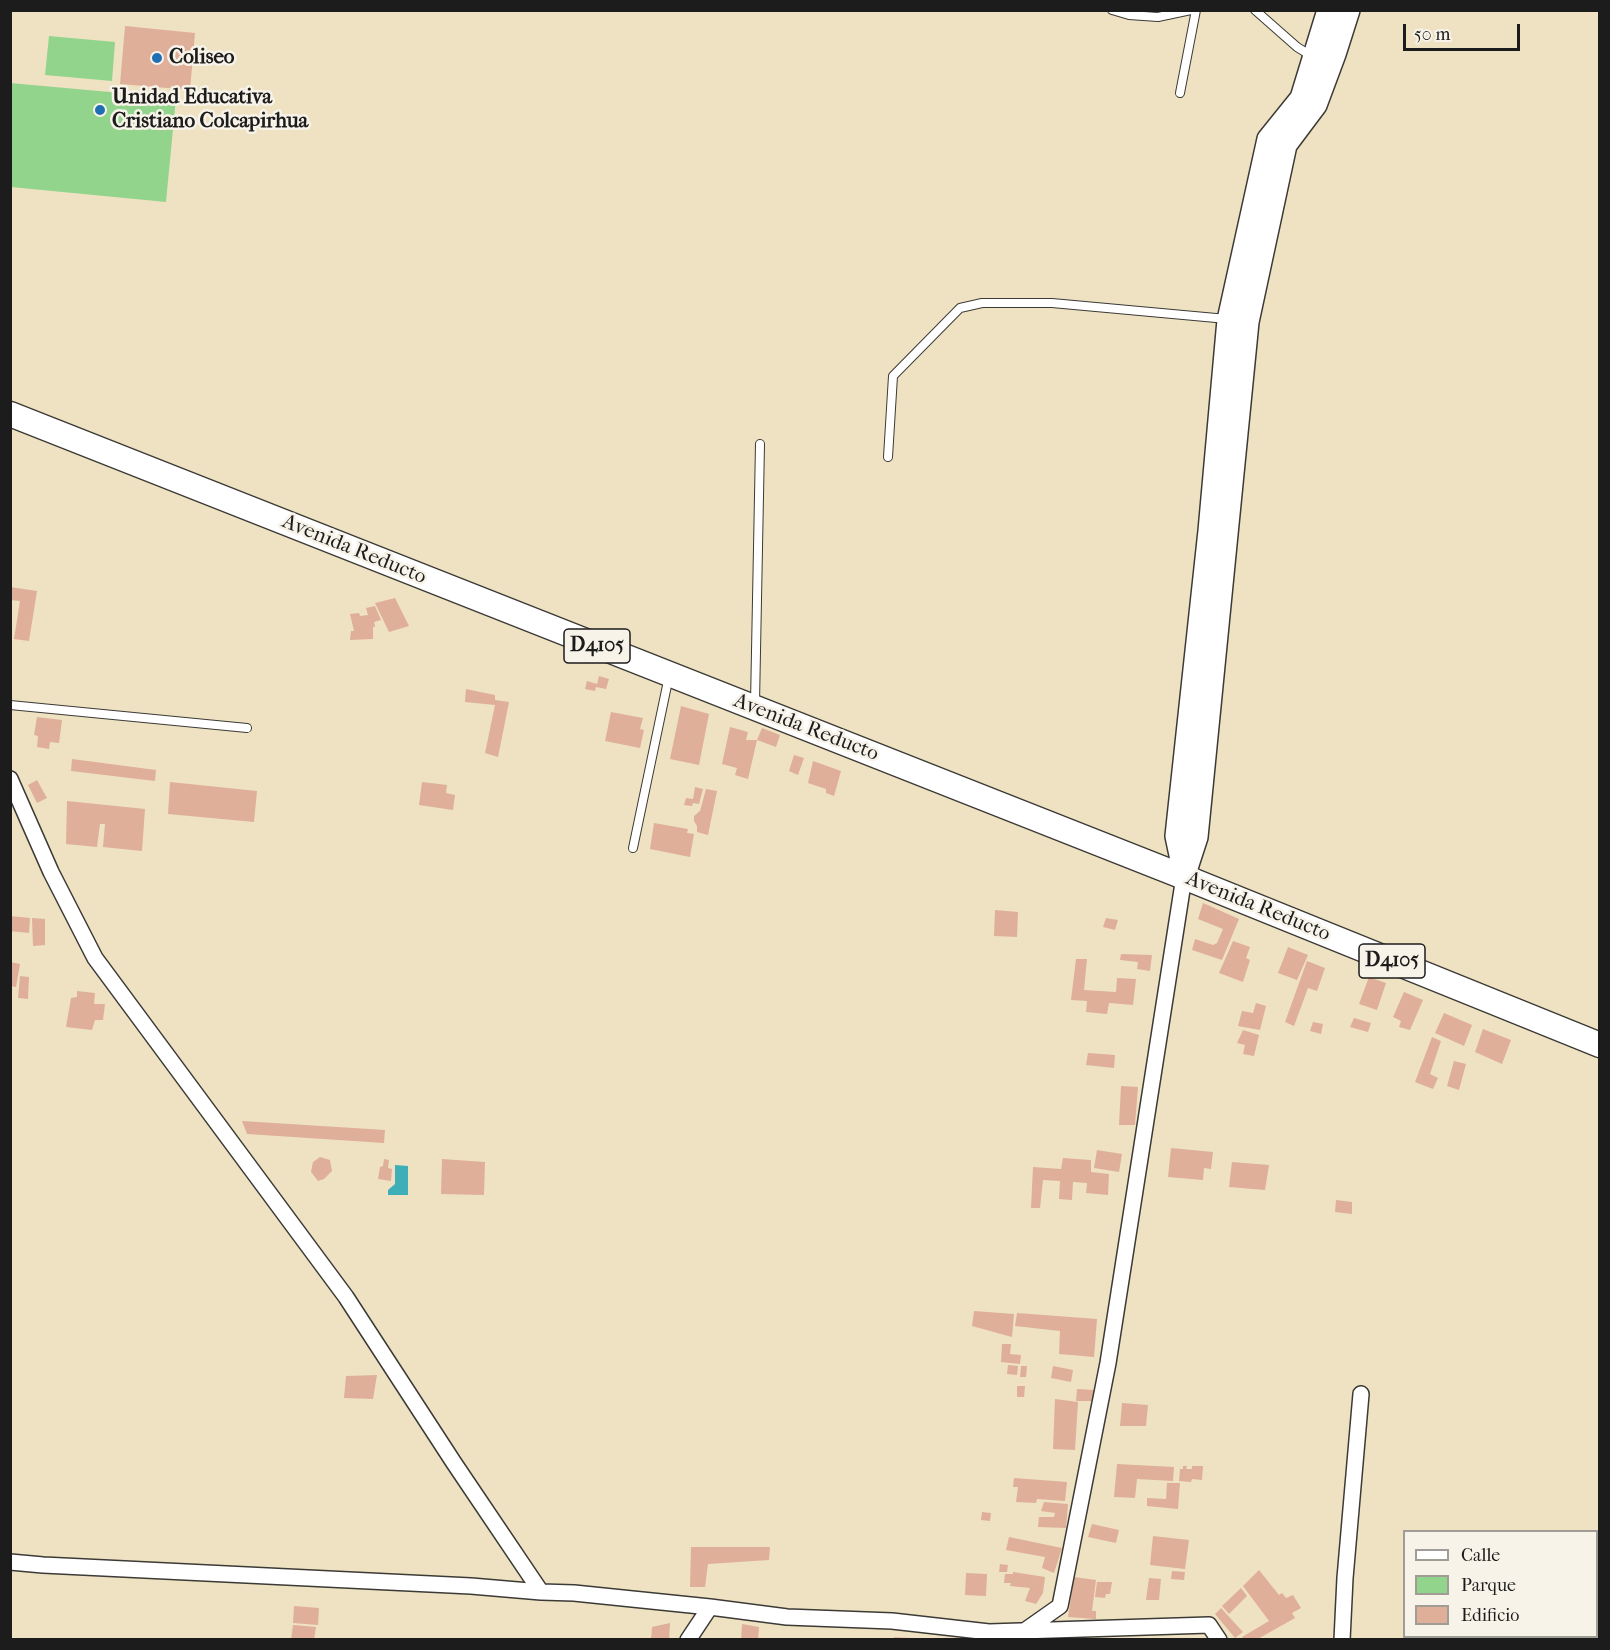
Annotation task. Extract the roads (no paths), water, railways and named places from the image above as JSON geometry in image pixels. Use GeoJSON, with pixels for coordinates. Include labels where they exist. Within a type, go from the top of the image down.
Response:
{"type":"FeatureCollection","features":[{"type":"Feature","properties":{"kind":"main road","name":"Avenida Reducto"},"geometry":{"type":"LineString","coordinates":[[10,414],[1184,877],[1599,1045]]}},
{"type":"Feature","properties":{"kind":"street"},"geometry":{"type":"LineString","coordinates":[[1323,61],[1328,10]]}},
{"type":"Feature","properties":{"kind":"street"},"geometry":{"type":"LineString","coordinates":[[1023,1632],[1060,1606],[1108,1363],[1184,877],[1176,836],[1218,531],[1238,321],[1268,139],[1301,98],[1349,10]]}},
{"type":"Feature","properties":{"kind":"street"},"geometry":{"type":"LineString","coordinates":[[10,778],[51,872],[95,958],[346,1297],[541,1592]]}},
{"type":"Feature","properties":{"kind":"street"},"geometry":{"type":"LineString","coordinates":[[1342,1640],[1361,1394]]}},
{"type":"Feature","properties":{"kind":"street"},"geometry":{"type":"LineString","coordinates":[[10,1562],[574,1593],[787,1617],[892,1621],[989,1632],[1209,1625],[1219,1640]]}},
{"type":"Feature","properties":{"kind":"street"},"geometry":{"type":"LineString","coordinates":[[688,1640],[710,1607]]}},
{"type":"Feature","properties":{"kind":"lane"},"geometry":{"type":"LineString","coordinates":[[1112,10],[1129,15],[1158,17],[1191,10]]}},
{"type":"Feature","properties":{"kind":"lane"},"geometry":{"type":"LineString","coordinates":[[1180,93],[1196,10]]}},
{"type":"Feature","properties":{"kind":"lane"},"geometry":{"type":"LineString","coordinates":[[1254,10],[1297,47],[1323,61]]}},
{"type":"Feature","properties":{"kind":"lane"},"geometry":{"type":"LineString","coordinates":[[888,457],[893,375],[960,308],[982,303],[1052,303],[1238,321]]}},
{"type":"Feature","properties":{"kind":"lane"},"geometry":{"type":"LineString","coordinates":[[755,708],[760,444]]}},
{"type":"Feature","properties":{"kind":"lane"},"geometry":{"type":"LineString","coordinates":[[633,848],[670,674]]}},
{"type":"Feature","properties":{"kind":"lane"},"geometry":{"type":"LineString","coordinates":[[10,705],[248,728]]}},
{"type":"Feature","properties":{"kind":"water"},"geometry":{"type":"Polygon","coordinates":[[[395,1165],[408,1166],[408,1195],[388,1195],[388,1190],[395,1184],[395,1165]]]}},
{"type":"Feature","properties":{"kind":"place","name":"Coliseo"},"geometry":{"type":"Point","coordinates":[157,58]}},
{"type":"Feature","properties":{"kind":"place","name":"Unidad Educativa Cristiano Colcapirhua"},"geometry":{"type":"Point","coordinates":[100,110]}}]}
